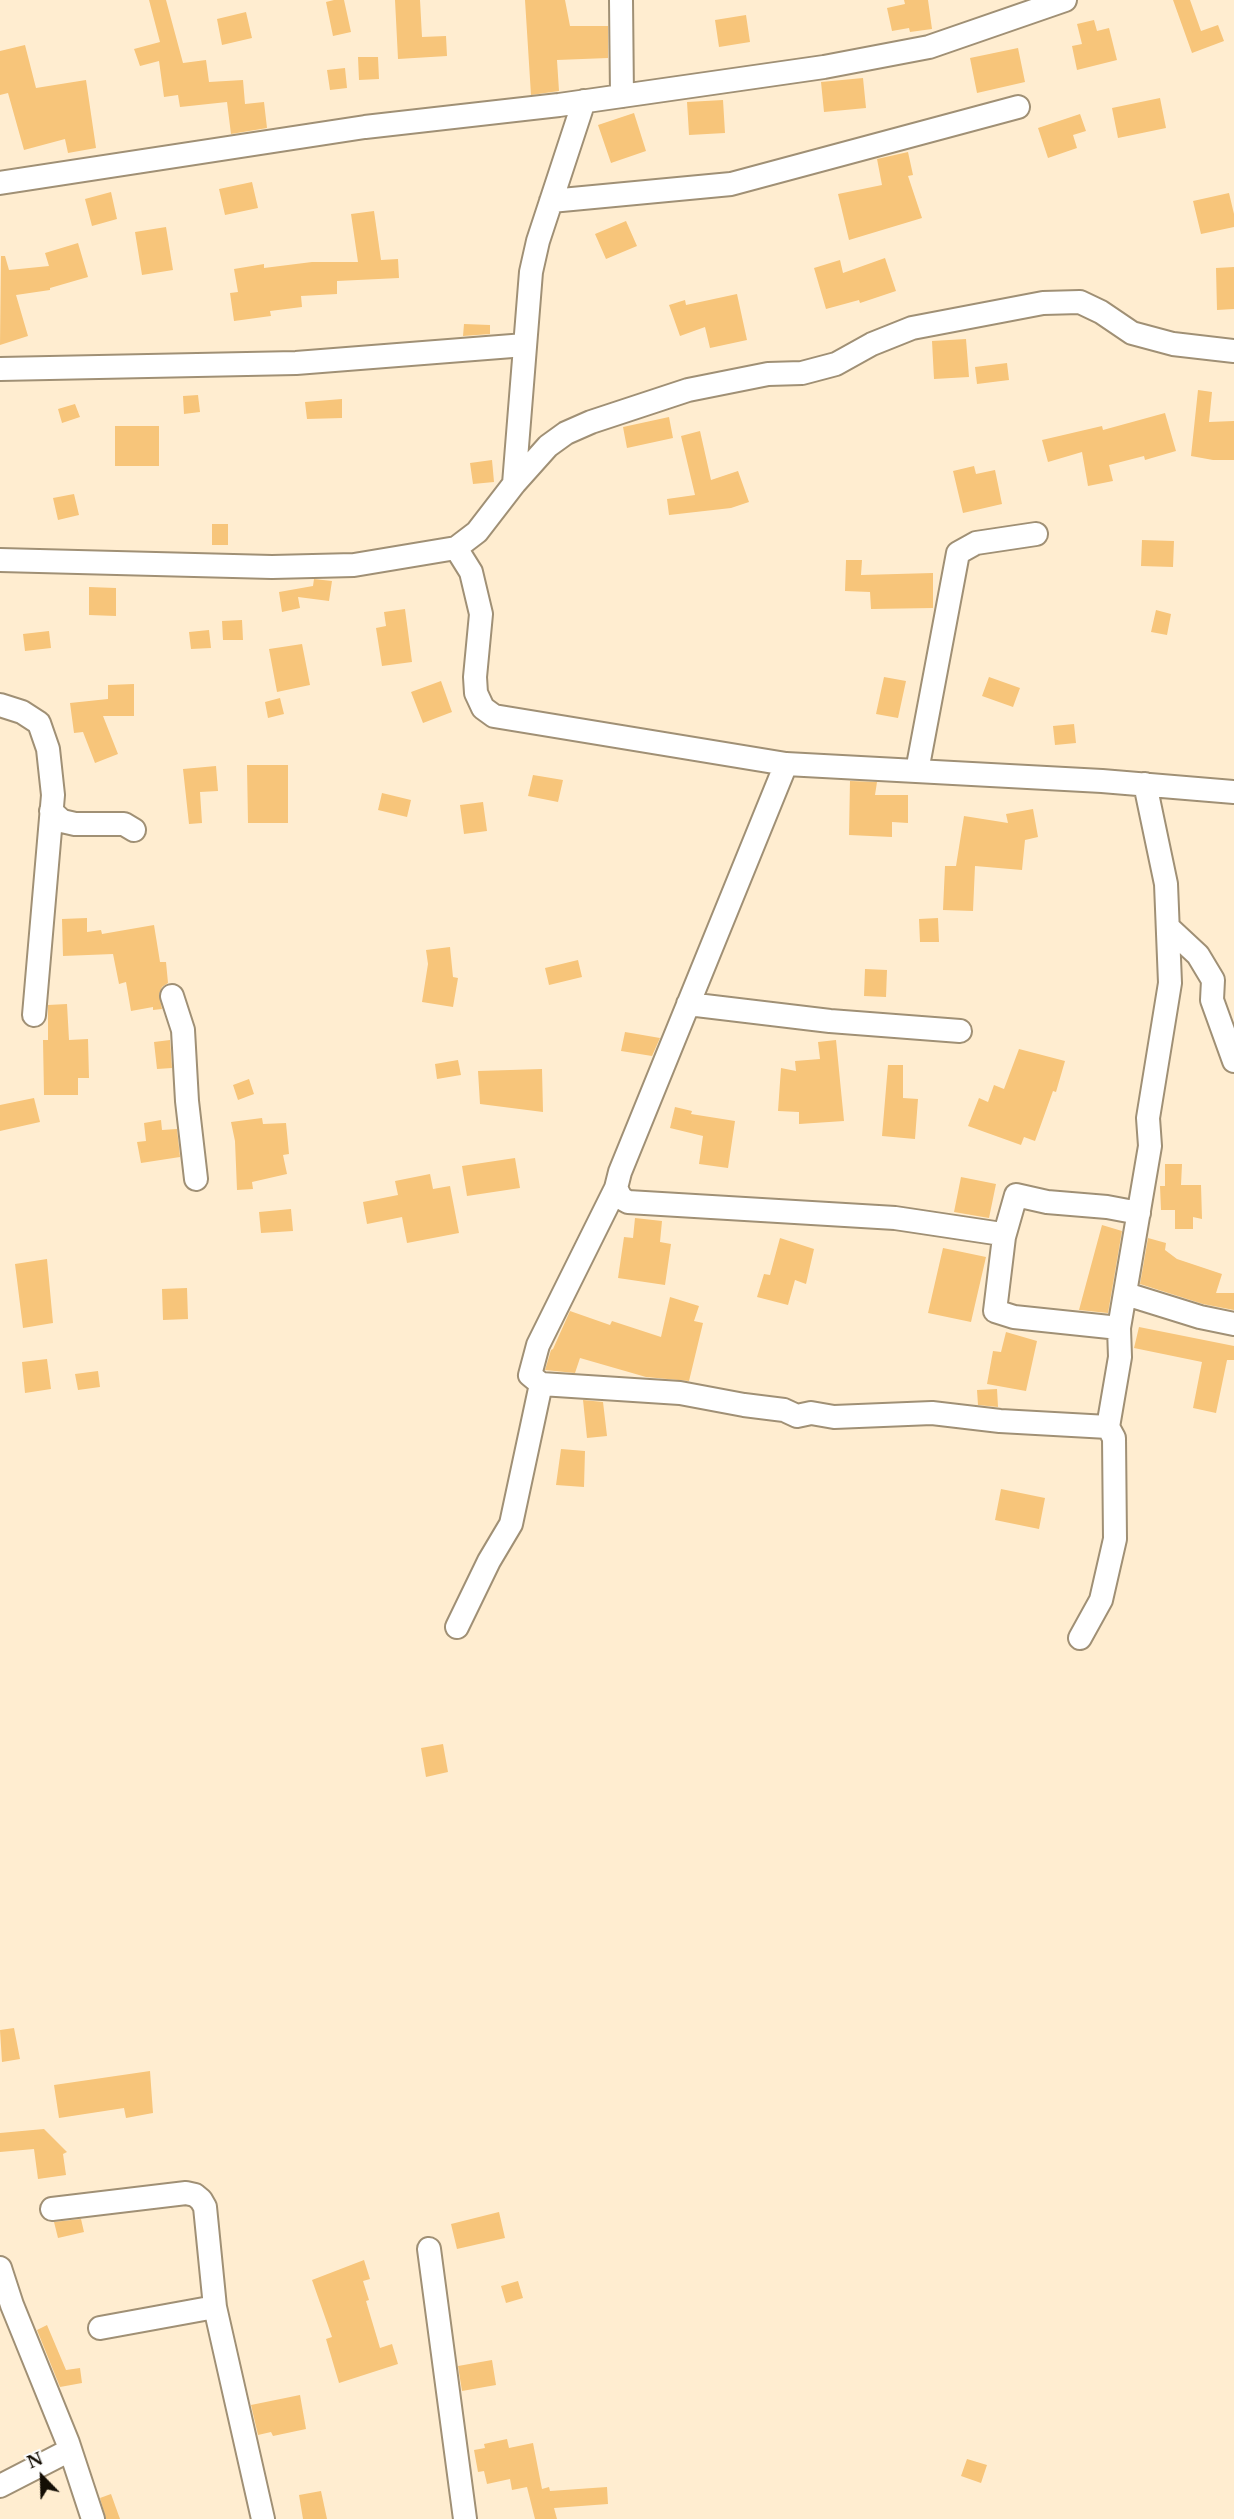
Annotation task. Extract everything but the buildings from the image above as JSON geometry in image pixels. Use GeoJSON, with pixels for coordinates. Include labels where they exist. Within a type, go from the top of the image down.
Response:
{"type":"FeatureCollection","features":[{"type":"Feature","properties":{"kind":"street"},"geometry":{"type":"LineString","coordinates":[[621,0],[622,96]]}},
{"type":"Feature","properties":{"kind":"street"},"geometry":{"type":"LineString","coordinates":[[0,183],[365,127],[584,101],[824,67],[929,47],[1065,0]]}},
{"type":"Feature","properties":{"kind":"street"},"geometry":{"type":"LineString","coordinates":[[514,484],[531,272],[551,201],[584,101]]}},
{"type":"Feature","properties":{"kind":"street"},"geometry":{"type":"LineString","coordinates":[[551,201],[731,184],[1018,107]]}},
{"type":"Feature","properties":{"kind":"street"},"geometry":{"type":"LineString","coordinates":[[0,560],[272,567],[354,566],[456,548],[477,532],[514,484],[548,446],[566,433],[591,422],[688,390],[768,374],[802,374],[836,364],[872,344],[912,328],[1043,303],[1080,302],[1101,312],[1132,333],[1173,344],[1234,351]]}},
{"type":"Feature","properties":{"kind":"street"},"geometry":{"type":"LineString","coordinates":[[0,369],[296,363],[525,345]]}},
{"type":"Feature","properties":{"kind":"street"},"geometry":{"type":"LineString","coordinates":[[917,771],[958,553],[976,543],[1036,534]]}},
{"type":"Feature","properties":{"kind":"street"},"geometry":{"type":"LineString","coordinates":[[456,548],[471,572],[481,614],[475,678],[476,693],[483,708],[494,716],[786,764],[1145,784],[1234,792]]}},
{"type":"Feature","properties":{"kind":"street"},"geometry":{"type":"LineString","coordinates":[[0,705],[22,712],[39,723],[48,749],[52,795],[34,1015]]}},
{"type":"Feature","properties":{"kind":"street"},"geometry":{"type":"LineString","coordinates":[[786,764],[620,1172],[616,1188],[538,1345],[530,1375],[542,1384],[680,1393],[784,1410],[797,1416],[812,1413],[834,1417],[932,1413],[1012,1422],[1108,1427]]}},
{"type":"Feature","properties":{"kind":"street"},"geometry":{"type":"LineString","coordinates":[[1080,1638],[1101,1599],[1115,1539],[1114,1438],[1108,1427],[1120,1357],[1119,1328],[1150,1146],[1150,1108],[1170,983],[1166,884],[1145,784]]}},
{"type":"Feature","properties":{"kind":"street"},"geometry":{"type":"LineString","coordinates":[[51,811],[62,821],[75,824],[124,824],[134,830]]}},
{"type":"Feature","properties":{"kind":"street"},"geometry":{"type":"LineString","coordinates":[[1169,928],[1198,955],[1213,980],[1212,1000],[1234,1061]]}},
{"type":"Feature","properties":{"kind":"street"},"geometry":{"type":"LineString","coordinates":[[172,996],[183,1030],[187,1101],[196,1179]]}},
{"type":"Feature","properties":{"kind":"street"},"geometry":{"type":"LineString","coordinates":[[688,1004],[830,1021],[960,1031]]}},
{"type":"Feature","properties":{"kind":"street"},"geometry":{"type":"LineString","coordinates":[[616,1188],[621,1198],[628,1202],[895,1218],[1004,1237]]}},
{"type":"Feature","properties":{"kind":"street"},"geometry":{"type":"LineString","coordinates":[[1119,1328],[1014,1317],[995,1311],[1004,1237],[1016,1195],[1047,1202],[1107,1207],[1139,1213]]}},
{"type":"Feature","properties":{"kind":"street"},"geometry":{"type":"LineString","coordinates":[[1126,1294],[1200,1317],[1234,1324]]}},
{"type":"Feature","properties":{"kind":"street"},"geometry":{"type":"LineString","coordinates":[[457,1627],[511,1524],[542,1384]]}},
{"type":"Feature","properties":{"kind":"street"},"geometry":{"type":"LineString","coordinates":[[52,2209],[186,2193],[195,2195],[205,2207],[215,2307],[263,2519]]}},
{"type":"Feature","properties":{"kind":"street"},"geometry":{"type":"LineString","coordinates":[[429,2249],[465,2519]]}},
{"type":"Feature","properties":{"kind":"street"},"geometry":{"type":"LineString","coordinates":[[0,2268],[12,2305],[70,2450],[93,2519]]}},
{"type":"Feature","properties":{"kind":"street"},"geometry":{"type":"LineString","coordinates":[[100,2328],[215,2307]]}},
{"type":"Feature","properties":{"kind":"street"},"geometry":{"type":"LineString","coordinates":[[0,2486],[70,2450]]}}]}
